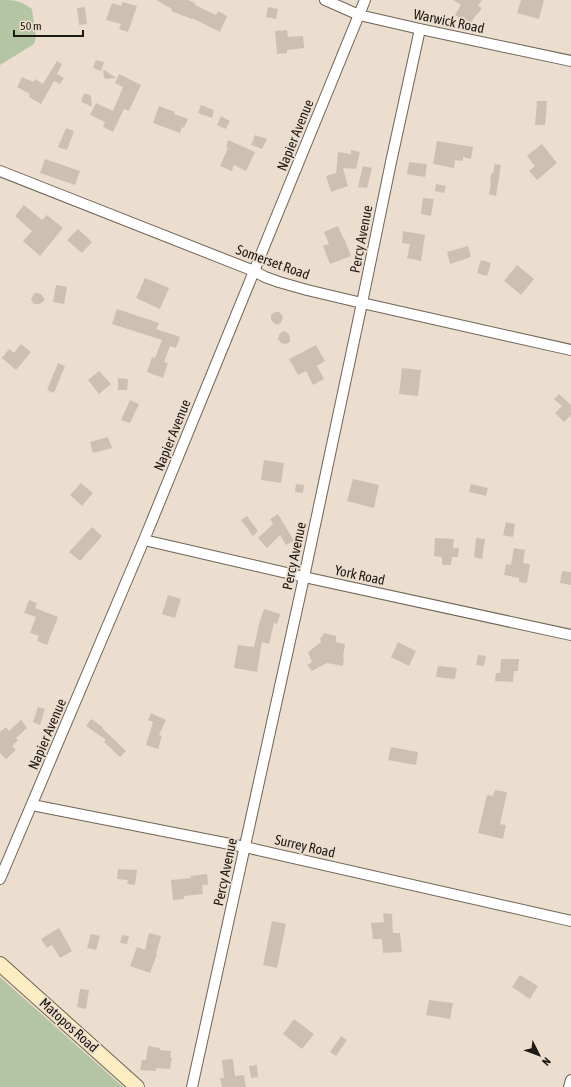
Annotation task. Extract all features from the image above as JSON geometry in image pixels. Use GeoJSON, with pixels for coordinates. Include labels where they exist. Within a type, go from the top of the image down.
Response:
{"type":"FeatureCollection","features":[{"type":"Feature","properties":{"kind":"main road","name":"Matopos Road"},"geometry":{"type":"LineString","coordinates":[[0,964],[137,1087]]}},
{"type":"Feature","properties":{"kind":"street","name":"Warwick Road"},"geometry":{"type":"LineString","coordinates":[[325,0],[359,15],[571,61]]}},
{"type":"Feature","properties":{"kind":"street","name":"Napier Avenue"},"geometry":{"type":"LineString","coordinates":[[0,879],[144,540],[365,0]]}},
{"type":"Feature","properties":{"kind":"street","name":"Percy Avenue"},"geometry":{"type":"LineString","coordinates":[[192,1087],[304,577],[420,29]]}},
{"type":"Feature","properties":{"kind":"street","name":"Somerset Road"},"geometry":{"type":"LineString","coordinates":[[0,171],[279,282],[362,303],[571,350]]}},
{"type":"Feature","properties":{"kind":"street","name":"York Road"},"geometry":{"type":"LineString","coordinates":[[144,540],[304,577],[571,635]]}},
{"type":"Feature","properties":{"kind":"street","name":"Surrey Road"},"geometry":{"type":"LineString","coordinates":[[32,805],[245,847],[571,921]]}},
{"type":"Feature","properties":{"kind":"street"},"geometry":{"type":"LineString","coordinates":[[569,1087],[571,1080]]}},
{"type":"Feature","properties":{"kind":"green space"},"geometry":{"type":"Polygon","coordinates":[[[0,0],[17,1],[32,9],[36,37],[34,44],[0,65],[0,0]]]}},
{"type":"Feature","properties":{"kind":"green space"},"geometry":{"type":"Polygon","coordinates":[[[0,977],[123,1087],[0,1087],[0,977]]]}},
{"type":"Feature","properties":{"kind":"building"},"geometry":{"type":"Polygon","coordinates":[[[156,0],[188,0],[216,15],[218,11],[227,16],[220,32],[192,18],[171,11],[172,9],[156,0]]]}},
{"type":"Feature","properties":{"kind":"building"},"geometry":{"type":"Polygon","coordinates":[[[453,0],[482,0],[478,6],[482,8],[470,24],[455,15],[461,5],[453,0]]]}},
{"type":"Feature","properties":{"kind":"building"},"geometry":{"type":"Polygon","coordinates":[[[521,0],[544,0],[539,19],[517,13],[521,0]]]}},
{"type":"Feature","properties":{"kind":"building"},"geometry":{"type":"Polygon","coordinates":[[[123,2],[137,6],[128,32],[119,29],[121,24],[106,20],[112,3],[121,6],[123,2]]]}},
{"type":"Feature","properties":{"kind":"building"},"geometry":{"type":"Polygon","coordinates":[[[85,7],[87,24],[79,25],[77,8],[85,7]]]}},
{"type":"Feature","properties":{"kind":"building"},"geometry":{"type":"Polygon","coordinates":[[[268,7],[278,9],[276,19],[266,17],[268,7]]]}},
{"type":"Feature","properties":{"kind":"building"},"geometry":{"type":"Polygon","coordinates":[[[287,30],[288,37],[303,36],[304,48],[287,50],[287,53],[277,54],[275,31],[287,30]]]}},
{"type":"Feature","properties":{"kind":"building"},"geometry":{"type":"Polygon","coordinates":[[[96,60],[104,62],[101,71],[93,68],[96,60]]]}},
{"type":"Feature","properties":{"kind":"building"},"geometry":{"type":"Polygon","coordinates":[[[57,61],[62,64],[57,74],[64,78],[60,84],[54,81],[41,104],[29,97],[30,94],[17,87],[22,77],[33,82],[35,79],[43,84],[57,61]]]}},
{"type":"Feature","properties":{"kind":"building"},"geometry":{"type":"Polygon","coordinates":[[[103,69],[116,78],[104,78],[103,69]]]}},
{"type":"Feature","properties":{"kind":"building"},"geometry":{"type":"Polygon","coordinates":[[[119,74],[141,85],[129,111],[124,109],[113,132],[103,127],[105,122],[90,115],[96,103],[113,111],[123,87],[115,83],[119,74]]]}},
{"type":"Feature","properties":{"kind":"building"},"geometry":{"type":"Polygon","coordinates":[[[84,94],[91,96],[92,107],[82,102],[84,94]]]}},
{"type":"Feature","properties":{"kind":"building"},"geometry":{"type":"Polygon","coordinates":[[[537,101],[547,101],[545,125],[535,125],[537,101]]]}},
{"type":"Feature","properties":{"kind":"building"},"geometry":{"type":"Polygon","coordinates":[[[201,105],[214,110],[212,118],[198,113],[201,105]]]}},
{"type":"Feature","properties":{"kind":"building"},"geometry":{"type":"Polygon","coordinates":[[[159,106],[188,119],[184,128],[182,127],[180,133],[153,123],[159,106]]]}},
{"type":"Feature","properties":{"kind":"building"},"geometry":{"type":"Polygon","coordinates":[[[221,116],[230,121],[226,129],[217,125],[221,116]]]}},
{"type":"Feature","properties":{"kind":"building"},"geometry":{"type":"Polygon","coordinates":[[[66,128],[74,131],[67,150],[58,147],[66,128]]]}},
{"type":"Feature","properties":{"kind":"building"},"geometry":{"type":"Polygon","coordinates":[[[255,135],[267,139],[262,149],[251,145],[255,135]]]}},
{"type":"Feature","properties":{"kind":"building"},"geometry":{"type":"Polygon","coordinates":[[[228,140],[255,152],[246,171],[234,165],[232,171],[220,166],[228,148],[226,147],[228,140]]]}},
{"type":"Feature","properties":{"kind":"building"},"geometry":{"type":"Polygon","coordinates":[[[437,141],[473,147],[471,159],[463,157],[463,161],[455,160],[454,168],[433,164],[437,141]]]}},
{"type":"Feature","properties":{"kind":"building"},"geometry":{"type":"Polygon","coordinates":[[[542,144],[557,163],[537,180],[529,171],[535,166],[527,156],[542,144]]]}},
{"type":"Feature","properties":{"kind":"building"},"geometry":{"type":"Polygon","coordinates":[[[351,150],[360,152],[356,169],[343,168],[348,186],[331,192],[326,176],[336,173],[338,152],[351,154],[351,150]]]}},
{"type":"Feature","properties":{"kind":"building"},"geometry":{"type":"Polygon","coordinates":[[[45,159],[80,171],[75,185],[40,173],[45,159]]]}},
{"type":"Feature","properties":{"kind":"building"},"geometry":{"type":"Polygon","coordinates":[[[409,162],[427,164],[425,177],[407,174],[409,162]]]}},
{"type":"Feature","properties":{"kind":"building"},"geometry":{"type":"Polygon","coordinates":[[[495,164],[501,165],[496,196],[489,194],[491,173],[493,173],[495,164]]]}},
{"type":"Feature","properties":{"kind":"building"},"geometry":{"type":"Polygon","coordinates":[[[363,166],[372,168],[367,188],[358,187],[363,166]]]}},
{"type":"Feature","properties":{"kind":"building"},"geometry":{"type":"Polygon","coordinates":[[[436,184],[446,186],[444,193],[435,191],[436,184]]]}},
{"type":"Feature","properties":{"kind":"building"},"geometry":{"type":"Polygon","coordinates":[[[423,198],[434,199],[431,216],[421,214],[423,198]]]}},
{"type":"Feature","properties":{"kind":"building"},"geometry":{"type":"Polygon","coordinates":[[[24,205],[42,220],[47,215],[63,228],[40,256],[23,241],[32,231],[15,216],[24,205]]]}},
{"type":"Feature","properties":{"kind":"building"},"geometry":{"type":"Polygon","coordinates":[[[338,226],[351,256],[330,264],[323,246],[329,244],[324,232],[338,226]]]}},
{"type":"Feature","properties":{"kind":"building"},"geometry":{"type":"Polygon","coordinates":[[[78,229],[92,242],[82,253],[67,240],[78,229]]]}},
{"type":"Feature","properties":{"kind":"building"},"geometry":{"type":"Polygon","coordinates":[[[403,231],[425,235],[421,261],[407,258],[410,244],[402,243],[403,231]]]}},
{"type":"Feature","properties":{"kind":"building"},"geometry":{"type":"Polygon","coordinates":[[[468,246],[471,257],[450,264],[447,252],[468,246]]]}},
{"type":"Feature","properties":{"kind":"building"},"geometry":{"type":"Polygon","coordinates":[[[481,260],[491,263],[487,276],[477,273],[481,260]]]}},
{"type":"Feature","properties":{"kind":"building"},"geometry":{"type":"Polygon","coordinates":[[[517,265],[534,279],[521,295],[504,281],[517,265]]]}},
{"type":"Feature","properties":{"kind":"building"},"geometry":{"type":"Polygon","coordinates":[[[145,278],[169,288],[160,309],[136,298],[145,278]]]}},
{"type":"Feature","properties":{"kind":"building"},"geometry":{"type":"Polygon","coordinates":[[[56,285],[67,287],[64,304],[53,302],[56,285]]]}},
{"type":"Feature","properties":{"kind":"building"},"geometry":{"type":"Polygon","coordinates":[[[35,293],[41,294],[45,300],[40,304],[33,303],[31,299],[35,293]]]}},
{"type":"Feature","properties":{"kind":"building"},"geometry":{"type":"Polygon","coordinates":[[[117,309],[159,323],[156,329],[180,337],[176,348],[170,346],[164,362],[168,363],[163,378],[147,372],[152,357],[155,358],[162,340],[112,324],[117,309]]]}},
{"type":"Feature","properties":{"kind":"building"},"geometry":{"type":"Polygon","coordinates":[[[275,312],[279,312],[283,316],[282,321],[278,325],[271,320],[271,315],[275,312]]]}},
{"type":"Feature","properties":{"kind":"building"},"geometry":{"type":"Polygon","coordinates":[[[283,331],[288,333],[290,337],[290,342],[286,344],[281,343],[278,339],[279,335],[283,331]]]}},
{"type":"Feature","properties":{"kind":"building"},"geometry":{"type":"Polygon","coordinates":[[[21,344],[31,352],[16,370],[2,358],[9,349],[14,353],[21,344]]]}},
{"type":"Feature","properties":{"kind":"building"},"geometry":{"type":"Polygon","coordinates":[[[316,345],[325,361],[317,366],[324,379],[313,385],[306,371],[298,375],[289,359],[316,345]]]}},
{"type":"Feature","properties":{"kind":"building"},"geometry":{"type":"Polygon","coordinates":[[[58,363],[65,366],[54,393],[47,390],[58,363]]]}},
{"type":"Feature","properties":{"kind":"building"},"geometry":{"type":"Polygon","coordinates":[[[402,368],[421,370],[418,396],[399,394],[402,368]]]}},
{"type":"Feature","properties":{"kind":"building"},"geometry":{"type":"Polygon","coordinates":[[[99,371],[111,384],[99,394],[88,380],[99,371]]]}},
{"type":"Feature","properties":{"kind":"building"},"geometry":{"type":"Polygon","coordinates":[[[118,378],[128,379],[127,390],[118,390],[118,378]]]}},
{"type":"Feature","properties":{"kind":"building"},"geometry":{"type":"Polygon","coordinates":[[[559,394],[571,405],[571,415],[564,422],[555,413],[562,406],[554,399],[559,394]]]}},
{"type":"Feature","properties":{"kind":"building"},"geometry":{"type":"Polygon","coordinates":[[[130,400],[139,404],[130,423],[121,420],[130,400]]]}},
{"type":"Feature","properties":{"kind":"building"},"geometry":{"type":"Polygon","coordinates":[[[108,437],[112,448],[93,453],[90,442],[108,437]]]}},
{"type":"Feature","properties":{"kind":"building"},"geometry":{"type":"Polygon","coordinates":[[[264,460],[284,463],[281,483],[261,480],[264,460]]]}},
{"type":"Feature","properties":{"kind":"building"},"geometry":{"type":"Polygon","coordinates":[[[353,479],[379,485],[374,508],[347,501],[353,479]]]}},
{"type":"Feature","properties":{"kind":"building"},"geometry":{"type":"Polygon","coordinates":[[[81,483],[93,493],[82,506],[70,495],[81,483]]]}},
{"type":"Feature","properties":{"kind":"building"},"geometry":{"type":"Polygon","coordinates":[[[296,484],[304,485],[303,493],[295,492],[296,484]]]}},
{"type":"Feature","properties":{"kind":"building"},"geometry":{"type":"Polygon","coordinates":[[[471,484],[488,488],[486,496],[469,492],[471,484]]]}},
{"type":"Feature","properties":{"kind":"building"},"geometry":{"type":"Polygon","coordinates":[[[278,514],[294,541],[286,545],[280,535],[267,548],[258,538],[273,524],[270,519],[278,514]]]}},
{"type":"Feature","properties":{"kind":"building"},"geometry":{"type":"Polygon","coordinates":[[[247,516],[258,531],[253,536],[241,520],[247,516]]]}},
{"type":"Feature","properties":{"kind":"building"},"geometry":{"type":"Polygon","coordinates":[[[506,522],[515,524],[513,537],[503,535],[506,522]]]}},
{"type":"Feature","properties":{"kind":"building"},"geometry":{"type":"Polygon","coordinates":[[[92,527],[102,536],[80,561],[69,552],[92,527]]]}},
{"type":"Feature","properties":{"kind":"building"},"geometry":{"type":"Polygon","coordinates":[[[435,538],[454,539],[453,548],[459,548],[458,557],[452,557],[451,565],[442,565],[442,557],[434,556],[435,538]]]}},
{"type":"Feature","properties":{"kind":"building"},"geometry":{"type":"Polygon","coordinates":[[[476,538],[485,539],[482,559],[474,557],[476,538]]]}},
{"type":"Feature","properties":{"kind":"building"},"geometry":{"type":"Polygon","coordinates":[[[514,548],[525,550],[523,563],[530,564],[527,583],[519,582],[519,578],[504,575],[506,564],[511,565],[514,548]]]}},
{"type":"Feature","properties":{"kind":"building"},"geometry":{"type":"Polygon","coordinates":[[[562,571],[571,572],[571,585],[560,583],[562,571]]]}},
{"type":"Feature","properties":{"kind":"building"},"geometry":{"type":"Polygon","coordinates":[[[168,595],[181,599],[175,618],[162,614],[168,595]]]}},
{"type":"Feature","properties":{"kind":"building"},"geometry":{"type":"Polygon","coordinates":[[[29,600],[37,603],[35,608],[58,617],[47,645],[37,641],[39,636],[30,633],[36,617],[24,613],[29,600]]]}},
{"type":"Feature","properties":{"kind":"building"},"geometry":{"type":"Polygon","coordinates":[[[264,609],[280,614],[277,624],[274,623],[269,644],[262,642],[257,672],[234,668],[238,645],[254,647],[264,609]]]}},
{"type":"Feature","properties":{"kind":"building"},"geometry":{"type":"Polygon","coordinates":[[[324,633],[336,636],[336,642],[345,644],[343,666],[327,663],[312,671],[307,665],[312,662],[308,652],[321,642],[320,639],[324,633]]]}},
{"type":"Feature","properties":{"kind":"building"},"geometry":{"type":"Polygon","coordinates":[[[398,642],[416,651],[409,666],[391,657],[398,642]]]}},
{"type":"Feature","properties":{"kind":"building"},"geometry":{"type":"Polygon","coordinates":[[[478,655],[486,656],[484,666],[476,665],[478,655]]]}},
{"type":"Feature","properties":{"kind":"building"},"geometry":{"type":"Polygon","coordinates":[[[501,659],[519,659],[518,671],[514,671],[513,682],[495,681],[496,673],[500,673],[501,659]]]}},
{"type":"Feature","properties":{"kind":"building"},"geometry":{"type":"Polygon","coordinates":[[[438,666],[457,668],[455,679],[436,677],[438,666]]]}},
{"type":"Feature","properties":{"kind":"building"},"geometry":{"type":"Polygon","coordinates":[[[38,707],[45,709],[40,725],[33,722],[38,707]]]}},
{"type":"Feature","properties":{"kind":"building"},"geometry":{"type":"Polygon","coordinates":[[[151,713],[166,720],[159,735],[162,736],[158,749],[146,745],[153,722],[148,720],[151,713]]]}},
{"type":"Feature","properties":{"kind":"building"},"geometry":{"type":"Polygon","coordinates":[[[91,719],[103,727],[102,728],[126,751],[120,757],[104,742],[106,740],[86,726],[91,719]]]}},
{"type":"Feature","properties":{"kind":"building"},"geometry":{"type":"Polygon","coordinates":[[[21,720],[27,728],[16,738],[18,740],[12,746],[16,750],[6,759],[0,753],[0,732],[6,727],[9,731],[21,720]]]}},
{"type":"Feature","properties":{"kind":"building"},"geometry":{"type":"Polygon","coordinates":[[[391,747],[418,752],[416,765],[388,760],[391,747]]]}},
{"type":"Feature","properties":{"kind":"building"},"geometry":{"type":"Polygon","coordinates":[[[495,790],[507,792],[500,824],[506,825],[503,839],[478,833],[487,795],[493,796],[495,790]]]}},
{"type":"Feature","properties":{"kind":"building"},"geometry":{"type":"Polygon","coordinates":[[[118,869],[137,870],[135,885],[127,884],[128,880],[117,879],[118,869]]]}},
{"type":"Feature","properties":{"kind":"building"},"geometry":{"type":"Polygon","coordinates":[[[207,874],[208,885],[202,885],[203,894],[184,896],[184,899],[173,900],[171,880],[191,878],[190,876],[207,874]]]}},
{"type":"Feature","properties":{"kind":"building"},"geometry":{"type":"Polygon","coordinates":[[[383,913],[392,914],[393,933],[400,933],[402,952],[383,953],[382,939],[373,939],[371,923],[384,922],[383,913]]]}},
{"type":"Feature","properties":{"kind":"building"},"geometry":{"type":"Polygon","coordinates":[[[272,921],[286,924],[277,968],[263,965],[272,921]]]}},
{"type":"Feature","properties":{"kind":"building"},"geometry":{"type":"Polygon","coordinates":[[[59,928],[72,951],[60,958],[52,945],[47,948],[41,939],[59,928]]]}},
{"type":"Feature","properties":{"kind":"building"},"geometry":{"type":"Polygon","coordinates":[[[149,933],[161,936],[157,954],[150,973],[130,966],[137,947],[145,950],[149,933]]]}},
{"type":"Feature","properties":{"kind":"building"},"geometry":{"type":"Polygon","coordinates":[[[91,934],[100,936],[96,950],[87,948],[91,934]]]}},
{"type":"Feature","properties":{"kind":"building"},"geometry":{"type":"Polygon","coordinates":[[[122,935],[129,936],[127,944],[120,943],[122,935]]]}},
{"type":"Feature","properties":{"kind":"building"},"geometry":{"type":"Polygon","coordinates":[[[520,975],[538,986],[530,999],[512,987],[520,975]]]}},
{"type":"Feature","properties":{"kind":"building"},"geometry":{"type":"Polygon","coordinates":[[[80,989],[89,990],[86,1009],[77,1007],[80,989]]]}},
{"type":"Feature","properties":{"kind":"building"},"geometry":{"type":"Polygon","coordinates":[[[429,1000],[453,1003],[450,1019],[426,1015],[429,1000]]]}},
{"type":"Feature","properties":{"kind":"building"},"geometry":{"type":"Polygon","coordinates":[[[294,1019],[314,1034],[302,1049],[283,1034],[294,1019]]]}},
{"type":"Feature","properties":{"kind":"building"},"geometry":{"type":"Polygon","coordinates":[[[341,1036],[347,1040],[336,1056],[330,1052],[341,1036]]]}},
{"type":"Feature","properties":{"kind":"building"},"geometry":{"type":"Polygon","coordinates":[[[148,1046],[160,1048],[160,1050],[171,1051],[170,1057],[172,1058],[170,1069],[156,1068],[156,1071],[140,1070],[142,1060],[146,1060],[148,1046]]]}},
{"type":"Feature","properties":{"kind":"building"},"geometry":{"type":"Polygon","coordinates":[[[233,1059],[235,1076],[244,1075],[246,1087],[222,1087],[220,1078],[224,1078],[222,1060],[233,1059]]]}},
{"type":"Feature","properties":{"kind":"building"},"geometry":{"type":"Polygon","coordinates":[[[257,1065],[258,1077],[251,1078],[249,1066],[257,1065]]]}}]}
